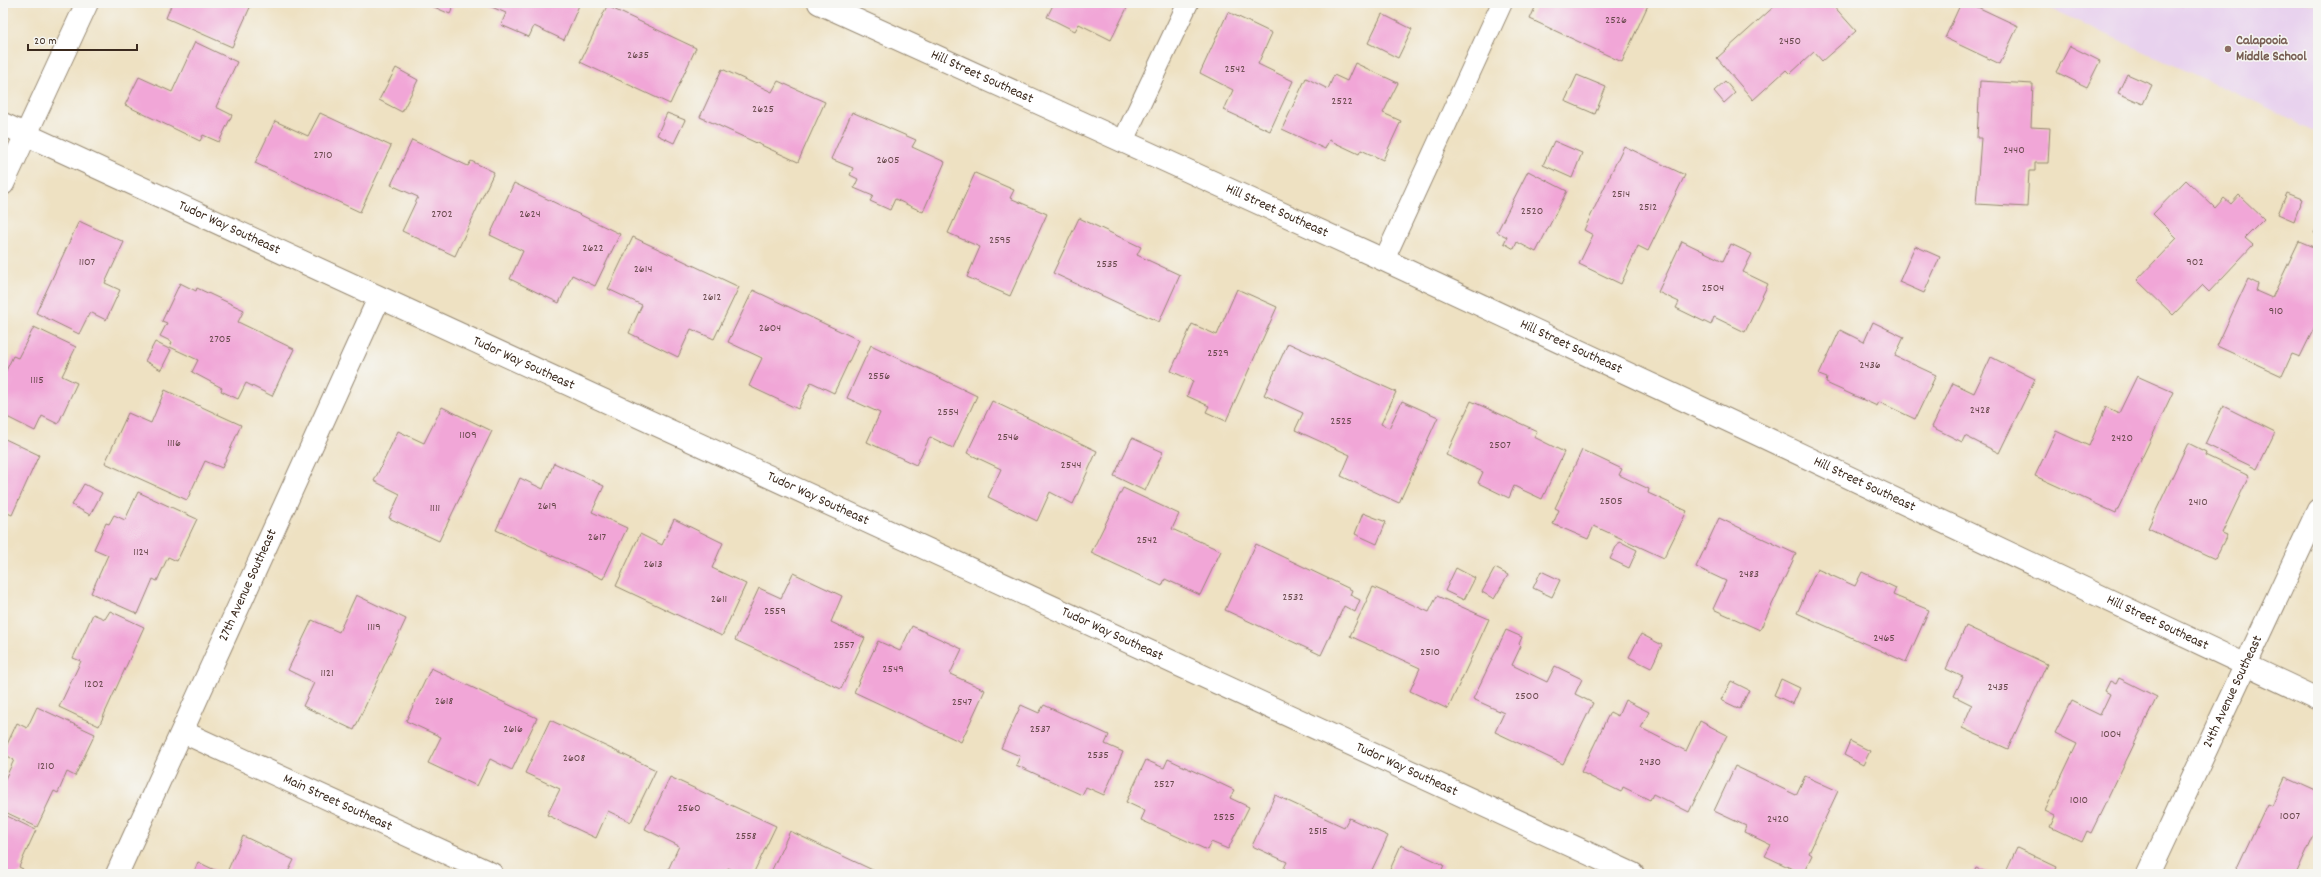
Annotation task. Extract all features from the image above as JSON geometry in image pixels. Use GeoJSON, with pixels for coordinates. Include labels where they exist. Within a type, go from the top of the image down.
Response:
{"type":"FeatureCollection","features":[{"type":"Feature","properties":{"kind":"street"},"geometry":{"type":"LineString","coordinates":[[3,184],[87,3]]}},
{"type":"Feature","properties":{"kind":"street","name":"Hill Street Southeast"},"geometry":{"type":"LineString","coordinates":[[819,3],[1384,260],[1753,432],[2318,700]]}},
{"type":"Feature","properties":{"kind":"street","name":"Tudor Way Southeast"},"geometry":{"type":"LineString","coordinates":[[3,124],[1633,874]]}},
{"type":"Feature","properties":{"kind":"street","name":"27th Avenue Southeast"},"geometry":{"type":"LineString","coordinates":[[117,874],[183,732],[379,298]]}},
{"type":"Feature","properties":{"kind":"street","name":"24th Avenue Southeast"},"geometry":{"type":"LineString","coordinates":[[2148,874],[2318,510]]}},
{"type":"Feature","properties":{"kind":"street","name":"Main Street Southeast"},"geometry":{"type":"LineString","coordinates":[[183,732],[492,874]]}},
{"type":"Feature","properties":{"kind":"lane"},"geometry":{"type":"LineString","coordinates":[[1123,140],[1188,3]]}},
{"type":"Feature","properties":{"kind":"lane"},"geometry":{"type":"LineString","coordinates":[[1384,260],[1502,3]]}},
{"type":"Feature","properties":{"kind":"shaded area","name":"Calapooia Middle School"},"geometry":{"type":"Polygon","coordinates":[[[2038,3],[2318,3],[2318,133],[2239,95],[2038,3]]]}},
{"type":"Feature","properties":{"kind":"building"},"geometry":{"type":"Polygon","coordinates":[[[172,3],[252,3],[232,47],[166,18],[172,3]]]}},
{"type":"Feature","properties":{"kind":"building"},"geometry":{"type":"Polygon","coordinates":[[[425,3],[455,3],[450,14],[425,3]]]}},
{"type":"Feature","properties":{"kind":"building"},"geometry":{"type":"Polygon","coordinates":[[[482,3],[580,3],[564,40],[534,26],[529,37],[501,25],[506,13],[482,3]]]}},
{"type":"Feature","properties":{"kind":"building"},"geometry":{"type":"Polygon","coordinates":[[[1054,3],[1132,3],[1130,7],[1128,6],[1111,40],[1079,24],[1075,31],[1047,17],[1054,3]]]}},
{"type":"Feature","properties":{"kind":"building"},"geometry":{"type":"Polygon","coordinates":[[[1537,3],[1649,3],[1622,62],[1530,19],[1537,3]]]}},
{"type":"Feature","properties":{"kind":"building"},"geometry":{"type":"Polygon","coordinates":[[[1778,3],[1831,3],[1856,31],[1822,61],[1814,52],[1790,74],[1786,70],[1753,100],[1717,58],[1778,3]]]}},
{"type":"Feature","properties":{"kind":"building"},"geometry":{"type":"Polygon","coordinates":[[[1961,3],[1969,3],[2018,26],[2000,64],[1945,38],[1961,3]]]}},
{"type":"Feature","properties":{"kind":"building"},"geometry":{"type":"Polygon","coordinates":[[[2174,3],[2184,3],[2182,7],[2174,3]]]}},
{"type":"Feature","properties":{"kind":"building"},"geometry":{"type":"Polygon","coordinates":[[[607,6],[696,48],[670,104],[580,62],[607,6]]]}},
{"type":"Feature","properties":{"kind":"building"},"geometry":{"type":"Polygon","coordinates":[[[1228,12],[1272,33],[1258,64],[1293,81],[1270,131],[1224,110],[1233,90],[1200,73],[1228,12]]]}},
{"type":"Feature","properties":{"kind":"building"},"geometry":{"type":"Polygon","coordinates":[[[1382,14],[1412,29],[1398,58],[1368,43],[1382,14]]]}},
{"type":"Feature","properties":{"kind":"building"},"geometry":{"type":"Polygon","coordinates":[[[195,42],[237,62],[216,107],[232,115],[219,142],[203,135],[200,141],[125,105],[139,77],[172,92],[195,42]]]}},
{"type":"Feature","properties":{"kind":"building"},"geometry":{"type":"Polygon","coordinates":[[[2070,46],[2100,61],[2087,87],[2056,72],[2070,46]]]}},
{"type":"Feature","properties":{"kind":"building"},"geometry":{"type":"Polygon","coordinates":[[[1355,63],[1398,83],[1383,113],[1401,121],[1383,160],[1361,150],[1359,154],[1329,140],[1325,149],[1282,129],[1306,78],[1328,89],[1334,75],[1347,81],[1355,63]]]}},
{"type":"Feature","properties":{"kind":"building"},"geometry":{"type":"Polygon","coordinates":[[[396,68],[418,80],[402,112],[379,100],[396,68]]]}},
{"type":"Feature","properties":{"kind":"building"},"geometry":{"type":"Polygon","coordinates":[[[722,69],[772,92],[778,81],[825,102],[798,162],[700,117],[722,69]]]}},
{"type":"Feature","properties":{"kind":"building"},"geometry":{"type":"Polygon","coordinates":[[[2127,74],[2152,85],[2143,104],[2118,93],[2127,74]]]}},
{"type":"Feature","properties":{"kind":"building"},"geometry":{"type":"Polygon","coordinates":[[[1577,75],[1606,87],[1595,114],[1565,101],[1577,75]]]}},
{"type":"Feature","properties":{"kind":"building"},"geometry":{"type":"Polygon","coordinates":[[[1725,81],[1735,93],[1724,103],[1714,91],[1725,81]]]}},
{"type":"Feature","properties":{"kind":"building"},"geometry":{"type":"Polygon","coordinates":[[[1980,81],[2033,84],[2031,127],[2050,128],[2048,163],[2035,163],[2035,171],[2029,171],[2027,207],[1976,204],[1981,138],[1977,138],[1980,81]]]}},
{"type":"Feature","properties":{"kind":"building"},"geometry":{"type":"Polygon","coordinates":[[[852,112],[916,140],[912,147],[945,162],[923,212],[895,199],[890,210],[870,201],[873,196],[854,188],[858,179],[850,175],[853,168],[831,159],[852,112]]]}},
{"type":"Feature","properties":{"kind":"building"},"geometry":{"type":"Polygon","coordinates":[[[320,113],[391,146],[360,212],[255,163],[275,121],[308,136],[320,113]]]}},
{"type":"Feature","properties":{"kind":"building"},"geometry":{"type":"Polygon","coordinates":[[[667,113],[685,120],[674,143],[657,135],[667,113]]]}},
{"type":"Feature","properties":{"kind":"building"},"geometry":{"type":"Polygon","coordinates":[[[412,140],[468,166],[471,161],[494,172],[455,256],[402,231],[418,197],[391,185],[412,140]]]}},
{"type":"Feature","properties":{"kind":"building"},"geometry":{"type":"Polygon","coordinates":[[[1554,141],[1582,153],[1572,178],[1543,165],[1554,141]]]}},
{"type":"Feature","properties":{"kind":"building"},"geometry":{"type":"Polygon","coordinates":[[[1624,146],[1685,175],[1648,251],[1638,246],[1621,284],[1579,264],[1593,235],[1584,230],[1624,146]]]}},
{"type":"Feature","properties":{"kind":"building"},"geometry":{"type":"Polygon","coordinates":[[[1528,171],[1567,191],[1536,252],[1517,242],[1514,249],[1504,243],[1507,237],[1497,232],[1528,171]]]}},
{"type":"Feature","properties":{"kind":"building"},"geometry":{"type":"Polygon","coordinates":[[[975,173],[1014,190],[1010,198],[1047,214],[1010,296],[967,277],[980,247],[948,233],[975,173]]]}},
{"type":"Feature","properties":{"kind":"building"},"geometry":{"type":"Polygon","coordinates":[[[2186,180],[2215,208],[2224,198],[2231,204],[2239,195],[2264,219],[2245,238],[2253,245],[2209,292],[2202,285],[2173,315],[2137,280],[2177,238],[2153,214],[2186,180]]]}},
{"type":"Feature","properties":{"kind":"building"},"geometry":{"type":"Polygon","coordinates":[[[514,183],[620,234],[595,286],[572,275],[559,303],[510,279],[523,251],[490,235],[514,183]]]}},
{"type":"Feature","properties":{"kind":"building"},"geometry":{"type":"Polygon","coordinates":[[[2287,193],[2302,199],[2294,221],[2278,214],[2287,193]]]}},
{"type":"Feature","properties":{"kind":"building"},"geometry":{"type":"Polygon","coordinates":[[[1079,218],[1141,247],[1137,255],[1180,275],[1159,322],[1053,273],[1079,218]]]}},
{"type":"Feature","properties":{"kind":"building"},"geometry":{"type":"Polygon","coordinates":[[[79,221],[124,242],[105,283],[120,290],[106,320],[90,312],[79,334],[36,313],[79,221]]]}},
{"type":"Feature","properties":{"kind":"building"},"geometry":{"type":"Polygon","coordinates":[[[2318,226],[2318,235],[2314,233],[2318,226]]]}},
{"type":"Feature","properties":{"kind":"building"},"geometry":{"type":"Polygon","coordinates":[[[633,237],[739,287],[714,339],[691,329],[678,357],[629,333],[642,305],[608,289],[633,237]]]}},
{"type":"Feature","properties":{"kind":"building"},"geometry":{"type":"Polygon","coordinates":[[[1682,241],[1723,261],[1731,244],[1752,254],[1743,272],[1768,284],[1745,332],[1714,317],[1711,325],[1676,308],[1679,302],[1658,292],[1682,241]]]}},
{"type":"Feature","properties":{"kind":"building"},"geometry":{"type":"Polygon","coordinates":[[[2299,241],[2318,249],[2318,324],[2316,324],[2300,357],[2292,354],[2282,376],[2217,346],[2248,279],[2258,284],[2256,291],[2272,298],[2299,241]]]}},
{"type":"Feature","properties":{"kind":"building"},"geometry":{"type":"Polygon","coordinates":[[[1915,246],[1940,257],[1924,293],[1899,282],[1915,246]]]}},
{"type":"Feature","properties":{"kind":"building"},"geometry":{"type":"Polygon","coordinates":[[[180,283],[196,291],[197,288],[244,310],[238,322],[294,349],[272,396],[246,383],[238,399],[221,391],[222,388],[192,372],[198,360],[170,347],[172,342],[160,336],[167,323],[162,321],[180,283]]]}},
{"type":"Feature","properties":{"kind":"building"},"geometry":{"type":"Polygon","coordinates":[[[1237,289],[1277,307],[1226,421],[1206,412],[1209,406],[1187,396],[1193,381],[1171,371],[1192,324],[1217,335],[1237,289]]]}},
{"type":"Feature","properties":{"kind":"building"},"geometry":{"type":"Polygon","coordinates":[[[753,290],[859,340],[834,393],[811,382],[798,409],[749,386],[762,358],[728,342],[753,290]]]}},
{"type":"Feature","properties":{"kind":"building"},"geometry":{"type":"Polygon","coordinates":[[[1873,322],[1904,337],[1895,356],[1936,375],[1915,419],[1879,402],[1877,406],[1826,383],[1827,378],[1819,375],[1840,330],[1864,342],[1873,322]]]}},
{"type":"Feature","properties":{"kind":"building"},"geometry":{"type":"Polygon","coordinates":[[[34,327],[76,347],[62,376],[77,383],[58,424],[42,416],[35,431],[3,415],[3,377],[13,356],[18,358],[34,327]]]}},
{"type":"Feature","properties":{"kind":"building"},"geometry":{"type":"Polygon","coordinates":[[[155,342],[171,350],[161,370],[145,361],[155,342]]]}},
{"type":"Feature","properties":{"kind":"building"},"geometry":{"type":"Polygon","coordinates":[[[1288,343],[1396,392],[1381,424],[1389,428],[1402,401],[1438,417],[1399,503],[1341,476],[1350,455],[1295,430],[1303,413],[1264,395],[1288,343]]]}},
{"type":"Feature","properties":{"kind":"building"},"geometry":{"type":"Polygon","coordinates":[[[871,345],[977,396],[953,448],[930,437],[916,465],[867,442],[880,413],[847,398],[871,345]]]}},
{"type":"Feature","properties":{"kind":"building"},"geometry":{"type":"Polygon","coordinates":[[[1991,357],[2035,379],[1999,453],[1965,436],[1962,442],[1932,427],[1953,383],[1974,393],[1991,357]]]}},
{"type":"Feature","properties":{"kind":"building"},"geometry":{"type":"Polygon","coordinates":[[[2137,376],[2173,392],[2116,513],[2035,476],[2056,431],[2089,446],[2106,407],[2119,413],[2137,376]]]}},
{"type":"Feature","properties":{"kind":"building"},"geometry":{"type":"Polygon","coordinates":[[[165,390],[241,425],[222,468],[205,461],[187,500],[105,463],[128,413],[151,423],[165,390]]]}},
{"type":"Feature","properties":{"kind":"building"},"geometry":{"type":"Polygon","coordinates":[[[992,401],[1097,451],[1073,504],[1050,492],[1037,521],[988,497],[1001,469],[967,453],[992,401]]]}},
{"type":"Feature","properties":{"kind":"building"},"geometry":{"type":"Polygon","coordinates":[[[1471,401],[1537,431],[1534,437],[1564,452],[1542,499],[1514,486],[1509,498],[1478,483],[1483,472],[1446,455],[1471,401]]]}},
{"type":"Feature","properties":{"kind":"building"},"geometry":{"type":"Polygon","coordinates":[[[2223,406],[2275,432],[2257,469],[2205,444],[2223,406]]]}},
{"type":"Feature","properties":{"kind":"building"},"geometry":{"type":"Polygon","coordinates":[[[442,407],[492,431],[439,541],[389,518],[400,494],[374,481],[398,431],[424,443],[442,407]]]}},
{"type":"Feature","properties":{"kind":"building"},"geometry":{"type":"Polygon","coordinates":[[[3,438],[39,455],[12,515],[3,511],[3,438]]]}},
{"type":"Feature","properties":{"kind":"building"},"geometry":{"type":"Polygon","coordinates":[[[1132,438],[1163,452],[1145,491],[1114,476],[1132,438]]]}},
{"type":"Feature","properties":{"kind":"building"},"geometry":{"type":"Polygon","coordinates":[[[2188,443],[2206,452],[2205,455],[2249,476],[2222,533],[2227,535],[2215,559],[2148,528],[2188,443]]]}},
{"type":"Feature","properties":{"kind":"building"},"geometry":{"type":"Polygon","coordinates":[[[1582,450],[1622,469],[1619,475],[1649,489],[1648,493],[1687,511],[1664,558],[1594,526],[1588,539],[1553,524],[1559,510],[1555,508],[1582,450]]]}},
{"type":"Feature","properties":{"kind":"building"},"geometry":{"type":"Polygon","coordinates":[[[554,463],[604,486],[592,512],[627,528],[603,579],[496,530],[520,478],[543,489],[554,463]]]}},
{"type":"Feature","properties":{"kind":"building"},"geometry":{"type":"Polygon","coordinates":[[[84,484],[102,493],[90,515],[72,505],[84,484]]]}},
{"type":"Feature","properties":{"kind":"building"},"geometry":{"type":"Polygon","coordinates":[[[1123,488],[1179,514],[1172,529],[1221,551],[1200,595],[1165,579],[1162,586],[1091,553],[1123,488]]]}},
{"type":"Feature","properties":{"kind":"building"},"geometry":{"type":"Polygon","coordinates":[[[138,492],[197,519],[177,561],[168,557],[157,581],[153,579],[138,614],[91,593],[108,555],[94,549],[106,523],[109,524],[114,515],[125,520],[138,492]]]}},
{"type":"Feature","properties":{"kind":"building"},"geometry":{"type":"Polygon","coordinates":[[[1363,513],[1386,522],[1377,544],[1355,534],[1363,513]]]}},
{"type":"Feature","properties":{"kind":"building"},"geometry":{"type":"Polygon","coordinates":[[[1719,518],[1796,554],[1760,630],[1713,609],[1726,581],[1696,567],[1719,518]]]}},
{"type":"Feature","properties":{"kind":"building"},"geometry":{"type":"Polygon","coordinates":[[[674,519],[723,543],[712,568],[746,584],[722,636],[616,586],[640,534],[662,545],[674,519]]]}},
{"type":"Feature","properties":{"kind":"building"},"geometry":{"type":"Polygon","coordinates":[[[1619,541],[1637,550],[1629,568],[1610,559],[1619,541]]]}},
{"type":"Feature","properties":{"kind":"building"},"geometry":{"type":"Polygon","coordinates":[[[1256,544],[1352,590],[1350,595],[1360,600],[1355,612],[1344,606],[1321,655],[1225,610],[1256,544]]]}},
{"type":"Feature","properties":{"kind":"building"},"geometry":{"type":"Polygon","coordinates":[[[1456,568],[1475,578],[1464,600],[1445,591],[1456,568]]]}},
{"type":"Feature","properties":{"kind":"building"},"geometry":{"type":"Polygon","coordinates":[[[1495,568],[1508,575],[1494,599],[1482,592],[1495,568]]]}},
{"type":"Feature","properties":{"kind":"building"},"geometry":{"type":"Polygon","coordinates":[[[1817,569],[1855,586],[1862,572],[1896,588],[1893,595],[1929,610],[1906,662],[1797,613],[1817,569]]]}},
{"type":"Feature","properties":{"kind":"building"},"geometry":{"type":"Polygon","coordinates":[[[1541,571],[1560,580],[1552,597],[1533,588],[1541,571]]]}},
{"type":"Feature","properties":{"kind":"building"},"geometry":{"type":"Polygon","coordinates":[[[793,573],[842,596],[831,622],[865,638],[841,689],[735,640],[759,588],[781,598],[793,573]]]}},
{"type":"Feature","properties":{"kind":"building"},"geometry":{"type":"Polygon","coordinates":[[[1373,587],[1429,612],[1437,596],[1489,619],[1448,709],[1410,691],[1420,668],[1350,636],[1373,587]]]}},
{"type":"Feature","properties":{"kind":"building"},"geometry":{"type":"Polygon","coordinates":[[[356,595],[406,619],[354,730],[303,706],[314,683],[288,670],[312,620],[339,632],[356,595]]]}},
{"type":"Feature","properties":{"kind":"building"},"geometry":{"type":"Polygon","coordinates":[[[110,611],[144,627],[99,726],[59,707],[81,661],[73,658],[93,614],[105,619],[110,611]]]}},
{"type":"Feature","properties":{"kind":"building"},"geometry":{"type":"Polygon","coordinates":[[[912,626],[962,649],[950,674],[985,690],[961,742],[854,692],[878,641],[900,651],[912,626]]]}},
{"type":"Feature","properties":{"kind":"building"},"geometry":{"type":"Polygon","coordinates":[[[1966,626],[2047,664],[2008,749],[1962,728],[1972,705],[1954,696],[1963,677],[1946,669],[1966,626]]]}},
{"type":"Feature","properties":{"kind":"building"},"geometry":{"type":"Polygon","coordinates":[[[1506,630],[1522,637],[1519,644],[1521,646],[1512,665],[1547,682],[1555,666],[1582,679],[1575,694],[1593,703],[1563,764],[1495,732],[1504,713],[1473,699],[1506,630]]]}},
{"type":"Feature","properties":{"kind":"building"},"geometry":{"type":"Polygon","coordinates":[[[1641,634],[1662,645],[1651,668],[1629,657],[1641,634]]]}},
{"type":"Feature","properties":{"kind":"building"},"geometry":{"type":"Polygon","coordinates":[[[431,668],[537,718],[512,770],[490,759],[477,786],[428,763],[441,737],[406,721],[431,668]]]}},
{"type":"Feature","properties":{"kind":"building"},"geometry":{"type":"Polygon","coordinates":[[[2119,678],[2157,697],[2091,833],[2087,831],[2082,842],[2050,827],[2055,816],[2045,811],[2077,744],[2055,733],[2071,701],[2100,715],[2110,694],[2105,691],[2110,681],[2116,684],[2119,678]]]}},
{"type":"Feature","properties":{"kind":"building"},"geometry":{"type":"Polygon","coordinates":[[[1781,679],[1800,688],[1793,704],[1774,695],[1781,679]]]}},
{"type":"Feature","properties":{"kind":"building"},"geometry":{"type":"Polygon","coordinates":[[[1731,681],[1749,690],[1740,709],[1721,700],[1731,681]]]}},
{"type":"Feature","properties":{"kind":"building"},"geometry":{"type":"Polygon","coordinates":[[[1625,700],[1649,712],[1641,728],[1686,751],[1700,721],[1727,735],[1689,812],[1653,794],[1650,800],[1623,787],[1621,792],[1581,772],[1610,712],[1618,716],[1625,700]]]}},
{"type":"Feature","properties":{"kind":"building"},"geometry":{"type":"Polygon","coordinates":[[[1021,705],[1039,713],[1044,705],[1109,735],[1105,744],[1123,752],[1104,795],[1086,787],[1082,795],[1016,765],[1020,756],[1001,748],[1021,705]]]}},
{"type":"Feature","properties":{"kind":"building"},"geometry":{"type":"Polygon","coordinates":[[[37,707],[95,734],[75,776],[67,772],[58,793],[54,791],[37,827],[3,811],[3,783],[14,760],[3,753],[17,723],[27,728],[37,707]]]}},
{"type":"Feature","properties":{"kind":"building"},"geometry":{"type":"Polygon","coordinates":[[[550,720],[656,770],[631,822],[608,811],[596,838],[547,815],[560,789],[525,773],[550,720]]]}},
{"type":"Feature","properties":{"kind":"building"},"geometry":{"type":"Polygon","coordinates":[[[1850,741],[1870,751],[1863,765],[1844,755],[1850,741]]]}},
{"type":"Feature","properties":{"kind":"building"},"geometry":{"type":"Polygon","coordinates":[[[1168,759],[1234,790],[1230,798],[1249,807],[1228,849],[1211,842],[1207,850],[1141,820],[1145,811],[1126,802],[1146,760],[1164,768],[1168,759]]]}},
{"type":"Feature","properties":{"kind":"building"},"geometry":{"type":"Polygon","coordinates":[[[1735,766],[1796,795],[1805,776],[1838,791],[1809,853],[1812,855],[1803,874],[1765,856],[1771,845],[1744,832],[1746,826],[1714,811],[1735,766]]]}},
{"type":"Feature","properties":{"kind":"building"},"geometry":{"type":"Polygon","coordinates":[[[670,777],[776,826],[753,874],[742,874],[728,868],[725,874],[672,874],[667,872],[679,846],[645,829],[670,777]]]}},
{"type":"Feature","properties":{"kind":"building"},"geometry":{"type":"Polygon","coordinates":[[[2285,777],[2318,792],[2318,826],[2296,874],[2240,874],[2235,872],[2267,804],[2272,806],[2285,777]]]}},
{"type":"Feature","properties":{"kind":"building"},"geometry":{"type":"Polygon","coordinates":[[[1275,795],[1344,827],[1349,818],[1388,836],[1370,874],[1315,874],[1309,871],[1307,874],[1281,874],[1287,862],[1252,846],[1275,795]]]}},
{"type":"Feature","properties":{"kind":"building"},"geometry":{"type":"Polygon","coordinates":[[[3,814],[36,830],[19,867],[23,869],[20,874],[3,874],[3,814]]]}},
{"type":"Feature","properties":{"kind":"building"},"geometry":{"type":"Polygon","coordinates":[[[790,831],[881,874],[770,874],[790,831]]]}},
{"type":"Feature","properties":{"kind":"building"},"geometry":{"type":"Polygon","coordinates":[[[243,836],[294,860],[287,874],[226,874],[243,836]]]}},
{"type":"Feature","properties":{"kind":"building"},"geometry":{"type":"Polygon","coordinates":[[[1401,845],[1444,865],[1440,874],[1388,874],[1401,845]]]}},
{"type":"Feature","properties":{"kind":"building"},"geometry":{"type":"Polygon","coordinates":[[[2017,848],[2057,867],[2054,874],[2005,874],[2017,848]]]}},
{"type":"Feature","properties":{"kind":"building"},"geometry":{"type":"Polygon","coordinates":[[[198,862],[223,874],[193,874],[198,862]]]}},
{"type":"Feature","properties":{"kind":"building"},"geometry":{"type":"Polygon","coordinates":[[[1976,868],[1990,874],[1973,874],[1976,868]]]}},
{"type":"Feature","properties":{"kind":"place","name":"Calapooia Middle School"},"geometry":{"type":"Point","coordinates":[2228,49]}}]}
